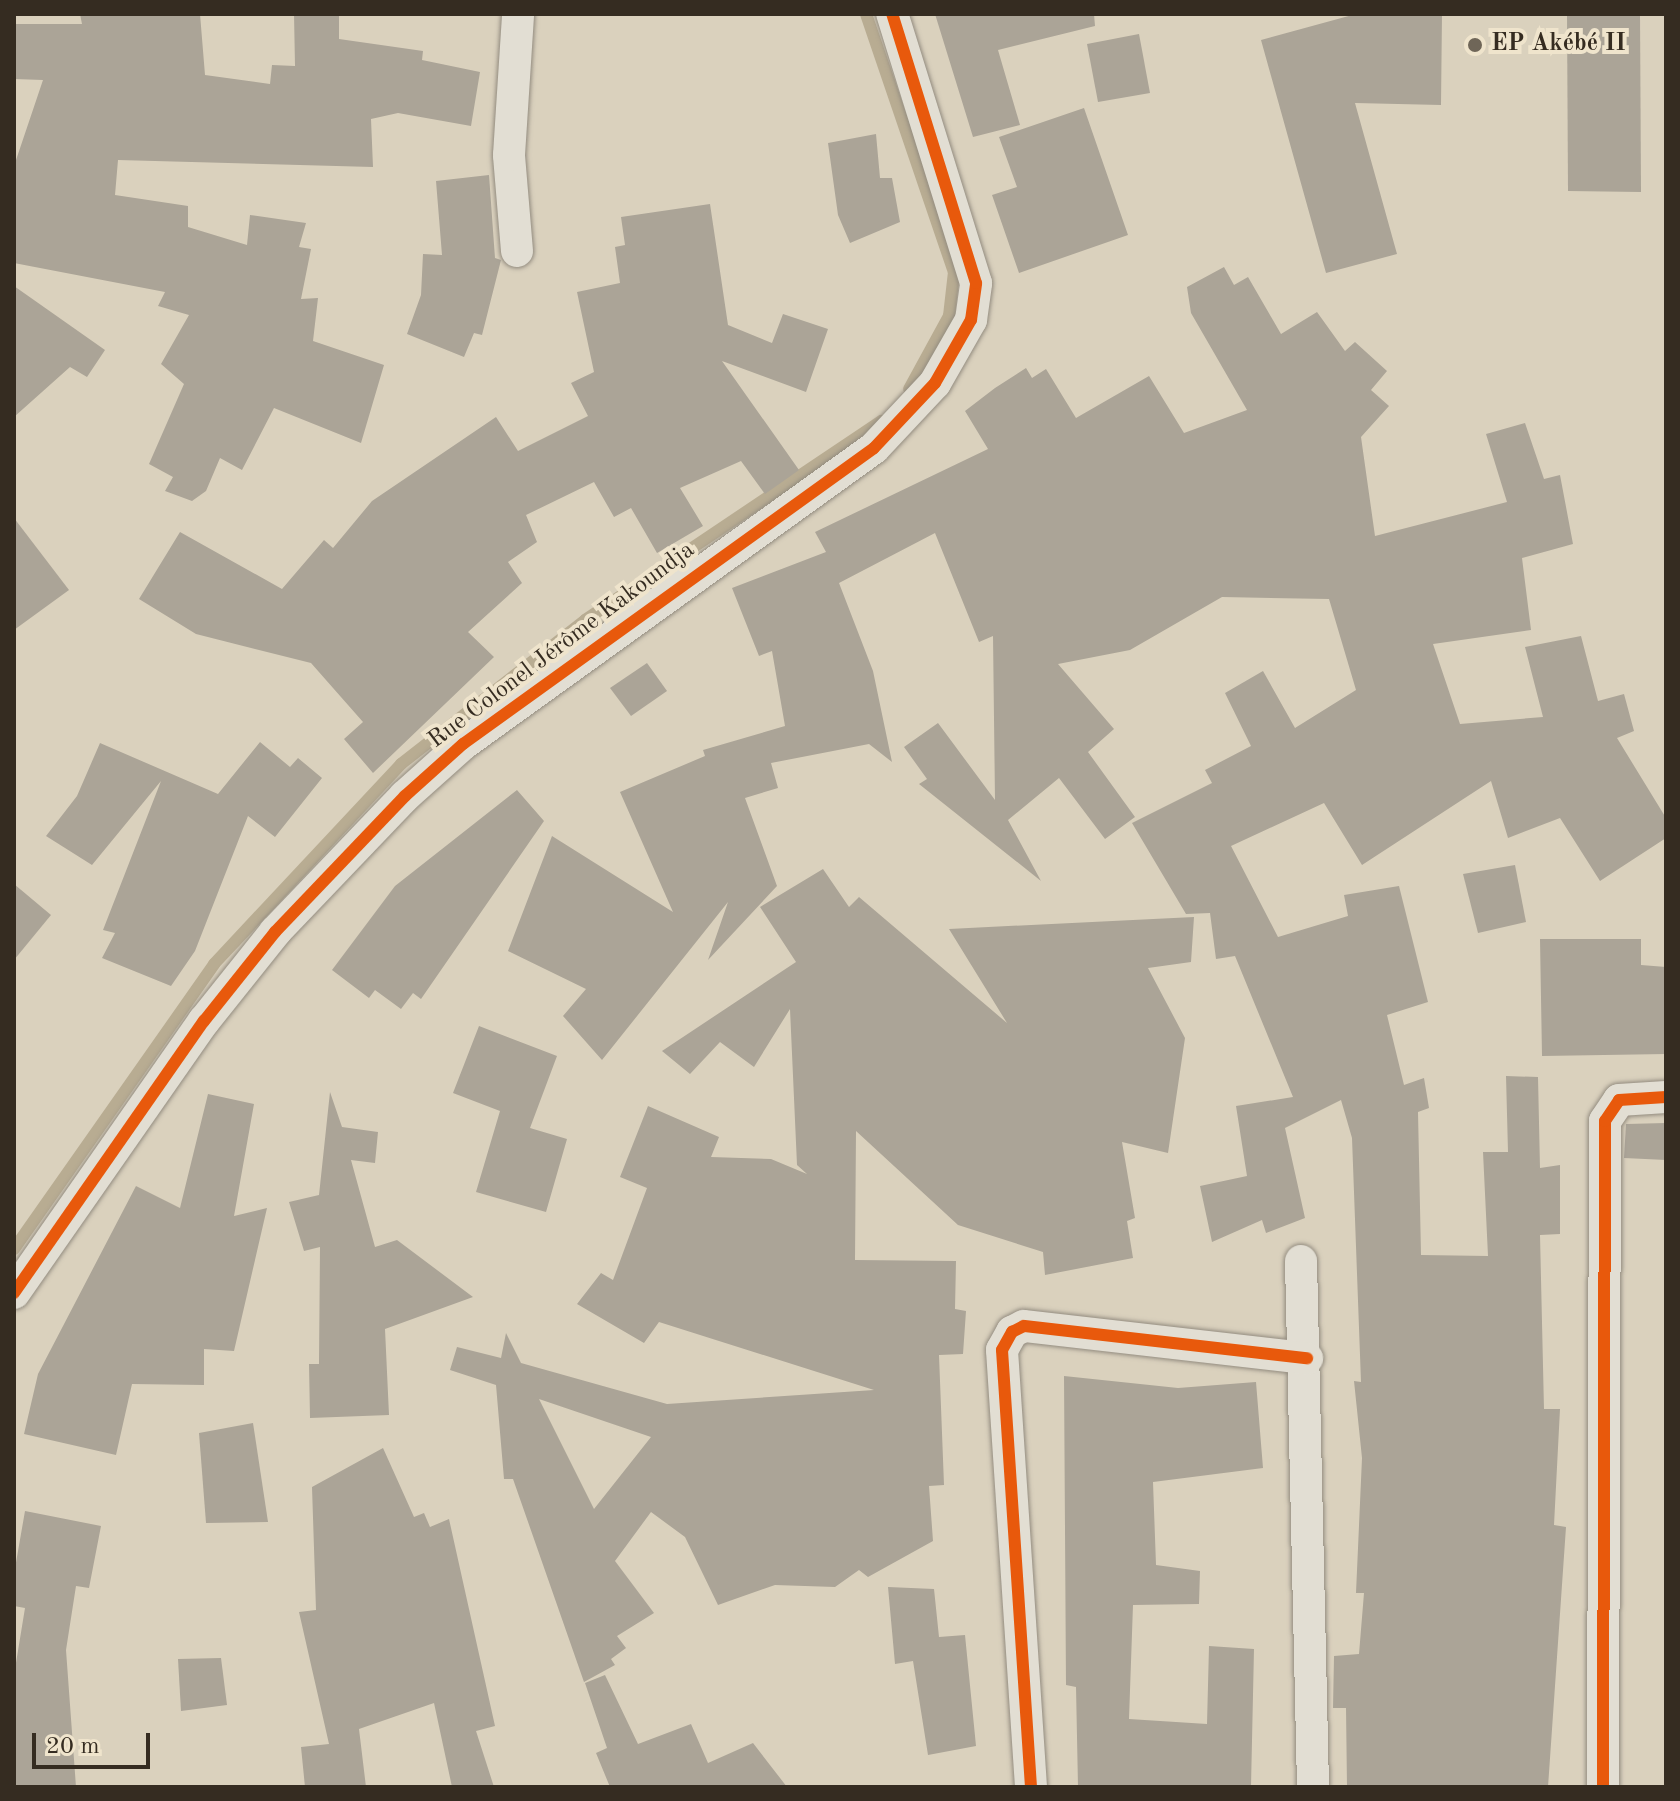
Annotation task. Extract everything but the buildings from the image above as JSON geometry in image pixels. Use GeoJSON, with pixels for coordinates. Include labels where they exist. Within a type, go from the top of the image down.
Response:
{"type":"FeatureCollection","features":[{"type":"Feature","properties":{"kind":"street"},"geometry":{"type":"LineString","coordinates":[[517,251],[509,155],[518,14]]}},
{"type":"Feature","properties":{"kind":"street","name":"Rue Colonel Jérôme Kakoundja"},"geometry":{"type":"LineString","coordinates":[[14,1293],[204,1021],[275,932],[405,796],[463,744],[874,448],[935,383],[971,320],[976,283],[892,14]]}},
{"type":"Feature","properties":{"kind":"street"},"geometry":{"type":"LineString","coordinates":[[1603,1787],[1605,1121],[1619,1100],[1666,1097]]}},
{"type":"Feature","properties":{"kind":"street"},"geometry":{"type":"LineString","coordinates":[[1301,1261],[1307,1358],[1313,1787]]}},
{"type":"Feature","properties":{"kind":"street"},"geometry":{"type":"LineString","coordinates":[[1031,1787],[1002,1350],[1012,1332],[1024,1326],[1307,1358]]}},
{"type":"Feature","properties":{"kind":"waterway"},"geometry":{"type":"LineString","coordinates":[[866,14],[954,272],[949,316],[909,389]]}},
{"type":"Feature","properties":{"kind":"waterway"},"geometry":{"type":"LineString","coordinates":[[14,1249],[214,964],[401,764],[585,620],[881,421]]}},
{"type":"Feature","properties":{"kind":"cycle path"},"geometry":{"type":"LineString","coordinates":[[14,1293],[204,1021],[275,932],[405,796],[463,744],[874,448],[935,383],[971,320],[976,283],[892,14]]}},
{"type":"Feature","properties":{"kind":"cycle path"},"geometry":{"type":"LineString","coordinates":[[1603,1787],[1605,1121],[1619,1100],[1666,1097]]}},
{"type":"Feature","properties":{"kind":"cycle path"},"geometry":{"type":"LineString","coordinates":[[1031,1787],[1002,1350],[1012,1332],[1024,1326],[1307,1358]]}},
{"type":"Feature","properties":{"kind":"place","name":"EP Akébé II"},"geometry":{"type":"Point","coordinates":[1475,45]}}]}
